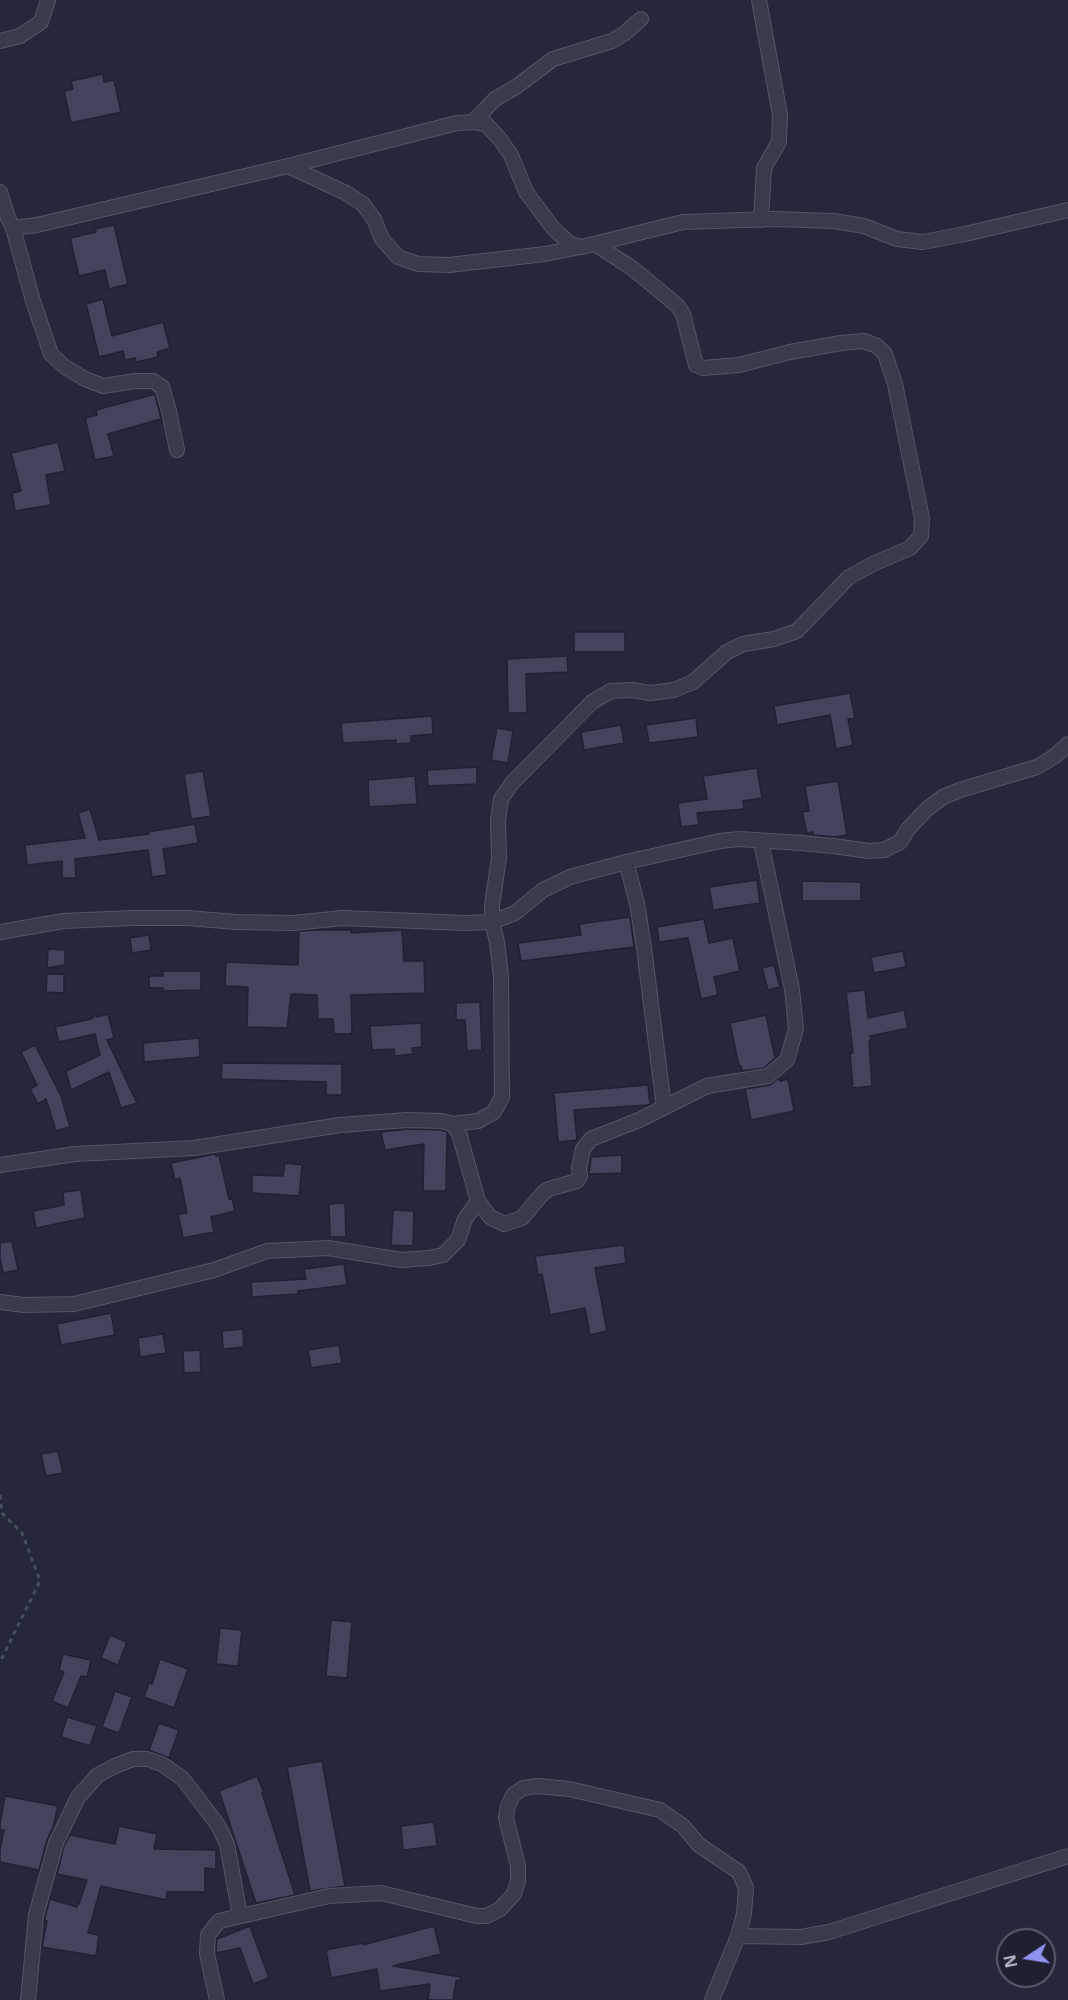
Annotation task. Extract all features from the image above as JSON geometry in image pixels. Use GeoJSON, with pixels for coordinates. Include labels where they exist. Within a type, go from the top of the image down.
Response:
{"type":"FeatureCollection","features":[{"type":"Feature","properties":{"kind":"street"},"geometry":{"type":"LineString","coordinates":[[0,41],[20,36],[41,22],[48,0]]}},
{"type":"Feature","properties":{"kind":"street"},"geometry":{"type":"LineString","coordinates":[[759,0],[780,115],[779,142],[764,168],[761,220]]}},
{"type":"Feature","properties":{"kind":"street"},"geometry":{"type":"LineString","coordinates":[[473,122],[495,99],[516,87],[553,59],[612,41],[640,19]]}},
{"type":"Feature","properties":{"kind":"street"},"geometry":{"type":"LineString","coordinates":[[0,1165],[75,1154],[194,1148],[340,1125],[407,1120],[442,1121],[452,1124],[478,1121],[494,1112],[502,1097],[501,977],[492,922],[492,905],[499,858],[498,821],[501,799],[512,783],[592,702],[611,691],[632,690],[650,693],[674,690],[693,682],[727,652],[742,644],[774,639],[797,631],[849,577],[910,548],[921,536],[922,518],[895,384],[885,354],[877,346],[864,341],[841,343],[790,352],[739,365],[703,368],[696,365],[683,314],[678,306],[632,268],[589,245],[570,244],[553,228],[526,192],[511,155],[486,124],[457,123],[288,166],[37,225],[13,228]]}},
{"type":"Feature","properties":{"kind":"street"},"geometry":{"type":"LineString","coordinates":[[288,166],[346,193],[363,204],[374,219],[382,238],[398,257],[418,264],[449,265],[545,254],[682,222],[834,221],[864,226],[897,239],[923,242],[1068,210]]}},
{"type":"Feature","properties":{"kind":"street"},"geometry":{"type":"LineString","coordinates":[[0,192],[51,354],[65,367],[103,386],[153,381],[162,387],[177,450]]}},
{"type":"Feature","properties":{"kind":"street"},"geometry":{"type":"LineString","coordinates":[[0,932],[63,921],[133,918],[293,923],[343,918],[492,922],[515,913],[543,890],[570,877],[720,840],[739,839],[868,851],[884,850],[900,842],[927,809],[943,797],[1037,767],[1055,756],[1068,744]]}},
{"type":"Feature","properties":{"kind":"street"},"geometry":{"type":"LineString","coordinates":[[452,1124],[459,1133],[478,1201],[490,1217],[504,1224],[522,1218],[549,1189],[577,1181],[580,1176],[579,1168],[583,1149],[591,1139],[639,1120],[707,1086],[768,1076],[787,1060],[796,1029],[793,999],[761,842]]}},
{"type":"Feature","properties":{"kind":"street"},"geometry":{"type":"LineString","coordinates":[[626,862],[637,903],[664,1107]]}},
{"type":"Feature","properties":{"kind":"street"},"geometry":{"type":"LineString","coordinates":[[0,1302],[24,1305],[74,1304],[214,1270],[267,1251],[328,1248],[401,1260],[443,1255],[458,1240],[465,1219],[478,1201]]}},
{"type":"Feature","properties":{"kind":"street"},"geometry":{"type":"LineString","coordinates":[[28,2000],[36,1915],[56,1843],[78,1797],[98,1775],[115,1766],[133,1759],[147,1759],[162,1764],[183,1779],[218,1825],[227,1844],[240,1916]]}},
{"type":"Feature","properties":{"kind":"street"},"geometry":{"type":"LineString","coordinates":[[217,2000],[207,1954],[208,1935],[219,1921],[329,1896],[381,1893],[477,1916],[487,1916],[500,1910],[514,1894],[518,1881],[518,1866],[506,1818],[508,1806],[513,1795],[524,1788],[538,1786],[568,1789],[660,1810],[683,1826],[699,1845],[739,1872],[746,1888],[744,1914],[738,1936],[712,2000]]}},
{"type":"Feature","properties":{"kind":"street"},"geometry":{"type":"LineString","coordinates":[[738,1936],[801,1937],[829,1932],[1068,1856]]}},
{"type":"Feature","properties":{"kind":"path"},"geometry":{"type":"LineString","coordinates":[[0,1495],[2,1513],[22,1533],[40,1581],[0,1662]]}},
{"type":"Feature","properties":{"kind":"building"},"geometry":{"type":"Polygon","coordinates":[[[103,74],[104,82],[114,80],[121,112],[71,123],[64,91],[73,89],[71,81],[103,74]]]}},
{"type":"Feature","properties":{"kind":"building"},"geometry":{"type":"Polygon","coordinates":[[[114,225],[128,284],[109,289],[105,270],[79,276],[70,238],[114,225]]]}},
{"type":"Feature","properties":{"kind":"building"},"geometry":{"type":"Polygon","coordinates":[[[103,299],[112,336],[163,322],[170,348],[157,352],[158,357],[136,362],[135,358],[125,360],[123,351],[99,357],[86,304],[103,299]]]}},
{"type":"Feature","properties":{"kind":"building"},"geometry":{"type":"Polygon","coordinates":[[[155,394],[161,419],[108,434],[114,456],[95,460],[85,418],[97,415],[96,410],[155,394]]]}},
{"type":"Feature","properties":{"kind":"building"},"geometry":{"type":"Polygon","coordinates":[[[58,442],[65,471],[46,475],[51,505],[15,511],[12,493],[21,491],[11,453],[58,442]]]}},
{"type":"Feature","properties":{"kind":"building"},"geometry":{"type":"Polygon","coordinates":[[[574,632],[625,632],[625,652],[574,652],[574,632]]]}},
{"type":"Feature","properties":{"kind":"building"},"geometry":{"type":"Polygon","coordinates":[[[567,656],[568,672],[526,674],[527,713],[508,713],[507,659],[567,656]]]}},
{"type":"Feature","properties":{"kind":"building"},"geometry":{"type":"Polygon","coordinates":[[[850,693],[855,718],[848,719],[853,745],[836,749],[830,715],[777,725],[774,706],[850,693]]]}},
{"type":"Feature","properties":{"kind":"building"},"geometry":{"type":"Polygon","coordinates":[[[432,716],[433,734],[411,736],[411,743],[396,744],[396,740],[343,743],[341,723],[432,716]]]}},
{"type":"Feature","properties":{"kind":"building"},"geometry":{"type":"Polygon","coordinates":[[[696,718],[698,737],[649,743],[646,725],[696,718]]]}},
{"type":"Feature","properties":{"kind":"building"},"geometry":{"type":"Polygon","coordinates":[[[621,725],[624,743],[584,750],[581,732],[621,725]]]}},
{"type":"Feature","properties":{"kind":"building"},"geometry":{"type":"Polygon","coordinates":[[[497,728],[513,731],[508,763],[491,760],[497,728]]]}},
{"type":"Feature","properties":{"kind":"building"},"geometry":{"type":"Polygon","coordinates":[[[477,767],[477,784],[428,786],[427,770],[477,767]]]}},
{"type":"Feature","properties":{"kind":"building"},"geometry":{"type":"Polygon","coordinates":[[[757,768],[762,798],[743,801],[744,809],[697,813],[699,825],[681,827],[678,803],[707,799],[703,776],[757,768]]]}},
{"type":"Feature","properties":{"kind":"building"},"geometry":{"type":"Polygon","coordinates":[[[203,771],[211,816],[191,819],[184,774],[203,771]]]}},
{"type":"Feature","properties":{"kind":"building"},"geometry":{"type":"Polygon","coordinates":[[[415,776],[417,804],[369,807],[368,780],[415,776]]]}},
{"type":"Feature","properties":{"kind":"building"},"geometry":{"type":"Polygon","coordinates":[[[838,781],[847,835],[836,837],[813,835],[813,832],[807,833],[802,812],[809,811],[805,786],[838,781]]]}},
{"type":"Feature","properties":{"kind":"building"},"geometry":{"type":"Polygon","coordinates":[[[90,809],[99,840],[149,834],[148,832],[195,824],[198,843],[163,849],[167,875],[152,877],[148,850],[75,859],[76,878],[62,878],[62,861],[27,865],[25,845],[85,838],[78,813],[90,809]]]}},
{"type":"Feature","properties":{"kind":"building"},"geometry":{"type":"Polygon","coordinates":[[[757,880],[760,903],[713,910],[709,887],[757,880]]]}},
{"type":"Feature","properties":{"kind":"building"},"geometry":{"type":"Polygon","coordinates":[[[802,881],[861,882],[861,901],[802,901],[802,881]]]}},
{"type":"Feature","properties":{"kind":"building"},"geometry":{"type":"Polygon","coordinates":[[[630,917],[634,947],[521,961],[518,943],[581,935],[579,924],[630,917]]]}},
{"type":"Feature","properties":{"kind":"building"},"geometry":{"type":"Polygon","coordinates":[[[704,919],[709,943],[733,938],[740,971],[714,977],[718,995],[701,999],[688,938],[659,942],[657,927],[704,919]]]}},
{"type":"Feature","properties":{"kind":"building"},"geometry":{"type":"Polygon","coordinates":[[[351,930],[351,933],[402,930],[404,961],[424,961],[425,993],[351,995],[352,1034],[334,1034],[333,1019],[318,1019],[317,995],[291,994],[287,1028],[247,1027],[248,987],[225,986],[226,962],[298,965],[299,931],[351,930]]]}},
{"type":"Feature","properties":{"kind":"building"},"geometry":{"type":"Polygon","coordinates":[[[149,935],[151,950],[132,953],[130,938],[149,935]]]}},
{"type":"Feature","properties":{"kind":"building"},"geometry":{"type":"Polygon","coordinates":[[[48,949],[65,950],[65,965],[47,968],[48,949]]]}},
{"type":"Feature","properties":{"kind":"building"},"geometry":{"type":"Polygon","coordinates":[[[903,951],[906,967],[874,973],[871,957],[903,951]]]}},
{"type":"Feature","properties":{"kind":"building"},"geometry":{"type":"Polygon","coordinates":[[[774,965],[780,987],[768,990],[762,968],[774,965]]]}},
{"type":"Feature","properties":{"kind":"building"},"geometry":{"type":"Polygon","coordinates":[[[163,971],[201,971],[201,990],[163,991],[163,988],[149,988],[149,976],[163,976],[163,971]]]}},
{"type":"Feature","properties":{"kind":"building"},"geometry":{"type":"Polygon","coordinates":[[[47,974],[64,974],[64,993],[46,992],[47,974]]]}},
{"type":"Feature","properties":{"kind":"building"},"geometry":{"type":"Polygon","coordinates":[[[865,990],[868,1018],[904,1010],[908,1028],[870,1036],[872,1086],[853,1088],[850,1053],[853,1053],[846,992],[865,990]]]}},
{"type":"Feature","properties":{"kind":"building"},"geometry":{"type":"Polygon","coordinates":[[[480,1002],[482,1050],[467,1051],[465,1020],[456,1020],[456,1003],[480,1002]]]}},
{"type":"Feature","properties":{"kind":"building"},"geometry":{"type":"Polygon","coordinates":[[[108,1014],[114,1038],[107,1040],[137,1103],[121,1108],[109,1072],[71,1090],[66,1071],[100,1055],[95,1034],[59,1042],[55,1027],[91,1019],[96,1015],[97,1017],[108,1014]]]}},
{"type":"Feature","properties":{"kind":"building"},"geometry":{"type":"Polygon","coordinates":[[[766,1015],[775,1058],[764,1068],[742,1071],[730,1023],[766,1015]]]}},
{"type":"Feature","properties":{"kind":"building"},"geometry":{"type":"Polygon","coordinates":[[[421,1023],[422,1047],[412,1048],[413,1054],[395,1056],[394,1049],[372,1050],[370,1026],[421,1023]]]}},
{"type":"Feature","properties":{"kind":"building"},"geometry":{"type":"Polygon","coordinates":[[[199,1038],[200,1057],[144,1062],[143,1043],[199,1038]]]}},
{"type":"Feature","properties":{"kind":"building"},"geometry":{"type":"Polygon","coordinates":[[[35,1045],[61,1096],[70,1127],[56,1131],[46,1099],[38,1104],[30,1089],[37,1085],[21,1052],[35,1045]]]}},
{"type":"Feature","properties":{"kind":"building"},"geometry":{"type":"Polygon","coordinates":[[[222,1063],[342,1064],[342,1095],[326,1095],[326,1082],[221,1079],[222,1063]]]}},
{"type":"Feature","properties":{"kind":"building"},"geometry":{"type":"Polygon","coordinates":[[[779,1078],[780,1081],[788,1079],[794,1111],[751,1120],[745,1089],[770,1085],[779,1078]]]}},
{"type":"Feature","properties":{"kind":"building"},"geometry":{"type":"Polygon","coordinates":[[[648,1085],[650,1105],[574,1110],[577,1140],[558,1142],[554,1093],[648,1085]]]}},
{"type":"Feature","properties":{"kind":"building"},"geometry":{"type":"Polygon","coordinates":[[[408,1129],[447,1132],[446,1191],[423,1191],[424,1144],[385,1150],[381,1132],[408,1129]]]}},
{"type":"Feature","properties":{"kind":"building"},"geometry":{"type":"Polygon","coordinates":[[[219,1155],[229,1199],[232,1199],[235,1211],[211,1217],[214,1232],[183,1238],[178,1214],[187,1213],[180,1178],[175,1180],[171,1163],[219,1155]]]}},
{"type":"Feature","properties":{"kind":"building"},"geometry":{"type":"Polygon","coordinates":[[[622,1155],[622,1173],[589,1174],[591,1157],[622,1155]]]}},
{"type":"Feature","properties":{"kind":"building"},"geometry":{"type":"Polygon","coordinates":[[[285,1163],[302,1165],[299,1196],[252,1193],[252,1175],[283,1176],[285,1163]]]}},
{"type":"Feature","properties":{"kind":"building"},"geometry":{"type":"Polygon","coordinates":[[[81,1190],[85,1218],[36,1228],[33,1211],[64,1205],[63,1192],[81,1190]]]}},
{"type":"Feature","properties":{"kind":"building"},"geometry":{"type":"Polygon","coordinates":[[[345,1203],[346,1237],[330,1237],[329,1204],[345,1203]]]}},
{"type":"Feature","properties":{"kind":"building"},"geometry":{"type":"Polygon","coordinates":[[[393,1210],[414,1211],[413,1246],[391,1245],[393,1210]]]}},
{"type":"Feature","properties":{"kind":"building"},"geometry":{"type":"Polygon","coordinates":[[[12,1241],[18,1270],[3,1273],[0,1243],[12,1241]]]}},
{"type":"Feature","properties":{"kind":"building"},"geometry":{"type":"Polygon","coordinates":[[[624,1245],[626,1263],[595,1268],[607,1331],[590,1335],[585,1308],[550,1315],[542,1274],[538,1275],[535,1256],[624,1245]]]}},
{"type":"Feature","properties":{"kind":"building"},"geometry":{"type":"Polygon","coordinates":[[[344,1264],[347,1285],[298,1291],[298,1294],[252,1297],[251,1282],[306,1279],[304,1269],[344,1264]]]}},
{"type":"Feature","properties":{"kind":"building"},"geometry":{"type":"Polygon","coordinates":[[[111,1313],[115,1335],[61,1345],[57,1324],[111,1313]]]}},
{"type":"Feature","properties":{"kind":"building"},"geometry":{"type":"Polygon","coordinates":[[[243,1329],[244,1347],[223,1349],[222,1331],[243,1329]]]}},
{"type":"Feature","properties":{"kind":"building"},"geometry":{"type":"Polygon","coordinates":[[[163,1334],[166,1353],[140,1357],[138,1338],[163,1334]]]}},
{"type":"Feature","properties":{"kind":"building"},"geometry":{"type":"Polygon","coordinates":[[[339,1345],[342,1363],[311,1368],[308,1350],[339,1345]]]}},
{"type":"Feature","properties":{"kind":"building"},"geometry":{"type":"Polygon","coordinates":[[[200,1350],[201,1372],[184,1373],[183,1351],[200,1350]]]}},
{"type":"Feature","properties":{"kind":"building"},"geometry":{"type":"Polygon","coordinates":[[[58,1451],[63,1473],[46,1476],[41,1454],[58,1451]]]}},
{"type":"Feature","properties":{"kind":"building"},"geometry":{"type":"Polygon","coordinates":[[[331,1620],[352,1622],[347,1678],[326,1676],[331,1620]]]}},
{"type":"Feature","properties":{"kind":"building"},"geometry":{"type":"Polygon","coordinates":[[[220,1628],[242,1630],[238,1666],[216,1664],[220,1628]]]}},
{"type":"Feature","properties":{"kind":"building"},"geometry":{"type":"Polygon","coordinates":[[[110,1635],[127,1642],[118,1665],[101,1658],[110,1635]]]}},
{"type":"Feature","properties":{"kind":"building"},"geometry":{"type":"Polygon","coordinates":[[[63,1654],[91,1660],[87,1677],[81,1676],[68,1708],[52,1701],[64,1672],[59,1670],[63,1654]]]}},
{"type":"Feature","properties":{"kind":"building"},"geometry":{"type":"Polygon","coordinates":[[[160,1659],[188,1669],[174,1708],[144,1697],[149,1683],[152,1684],[160,1659]]]}},
{"type":"Feature","properties":{"kind":"building"},"geometry":{"type":"Polygon","coordinates":[[[115,1691],[132,1697],[119,1733],[102,1727],[115,1691]]]}},
{"type":"Feature","properties":{"kind":"building"},"geometry":{"type":"Polygon","coordinates":[[[67,1717],[97,1726],[90,1746],[61,1737],[67,1717]]]}},
{"type":"Feature","properties":{"kind":"building"},"geometry":{"type":"Polygon","coordinates":[[[159,1723],[179,1730],[169,1758],[149,1750],[159,1723]]]}},
{"type":"Feature","properties":{"kind":"building"},"geometry":{"type":"Polygon","coordinates":[[[322,1761],[345,1886],[310,1891],[287,1767],[322,1761]]]}},
{"type":"Feature","properties":{"kind":"building"},"geometry":{"type":"Polygon","coordinates":[[[257,1776],[295,1895],[256,1903],[219,1791],[257,1776]]]}},
{"type":"Feature","properties":{"kind":"building"},"geometry":{"type":"Polygon","coordinates":[[[5,1796],[58,1806],[39,1870],[0,1862],[4,1830],[0,1830],[0,1824],[5,1796]]]}},
{"type":"Feature","properties":{"kind":"building"},"geometry":{"type":"Polygon","coordinates":[[[434,1822],[437,1846],[403,1850],[401,1826],[434,1822]]]}},
{"type":"Feature","properties":{"kind":"building"},"geometry":{"type":"Polygon","coordinates":[[[119,1826],[157,1834],[154,1849],[216,1850],[216,1869],[205,1868],[205,1892],[167,1892],[166,1900],[101,1886],[88,1933],[99,1935],[96,1956],[42,1947],[47,1921],[45,1917],[50,1899],[77,1907],[87,1880],[57,1874],[64,1846],[70,1835],[115,1844],[119,1826]]]}},
{"type":"Feature","properties":{"kind":"building"},"geometry":{"type":"Polygon","coordinates":[[[250,1926],[269,1978],[253,1984],[240,1948],[216,1953],[217,1939],[250,1926]]]}},
{"type":"Feature","properties":{"kind":"building"},"geometry":{"type":"Polygon","coordinates":[[[434,1926],[441,1954],[393,1966],[461,1977],[461,1980],[456,1981],[453,2000],[428,2000],[430,1984],[380,1991],[377,1969],[331,1978],[326,1950],[363,1943],[363,1945],[434,1926]]]}}]}
